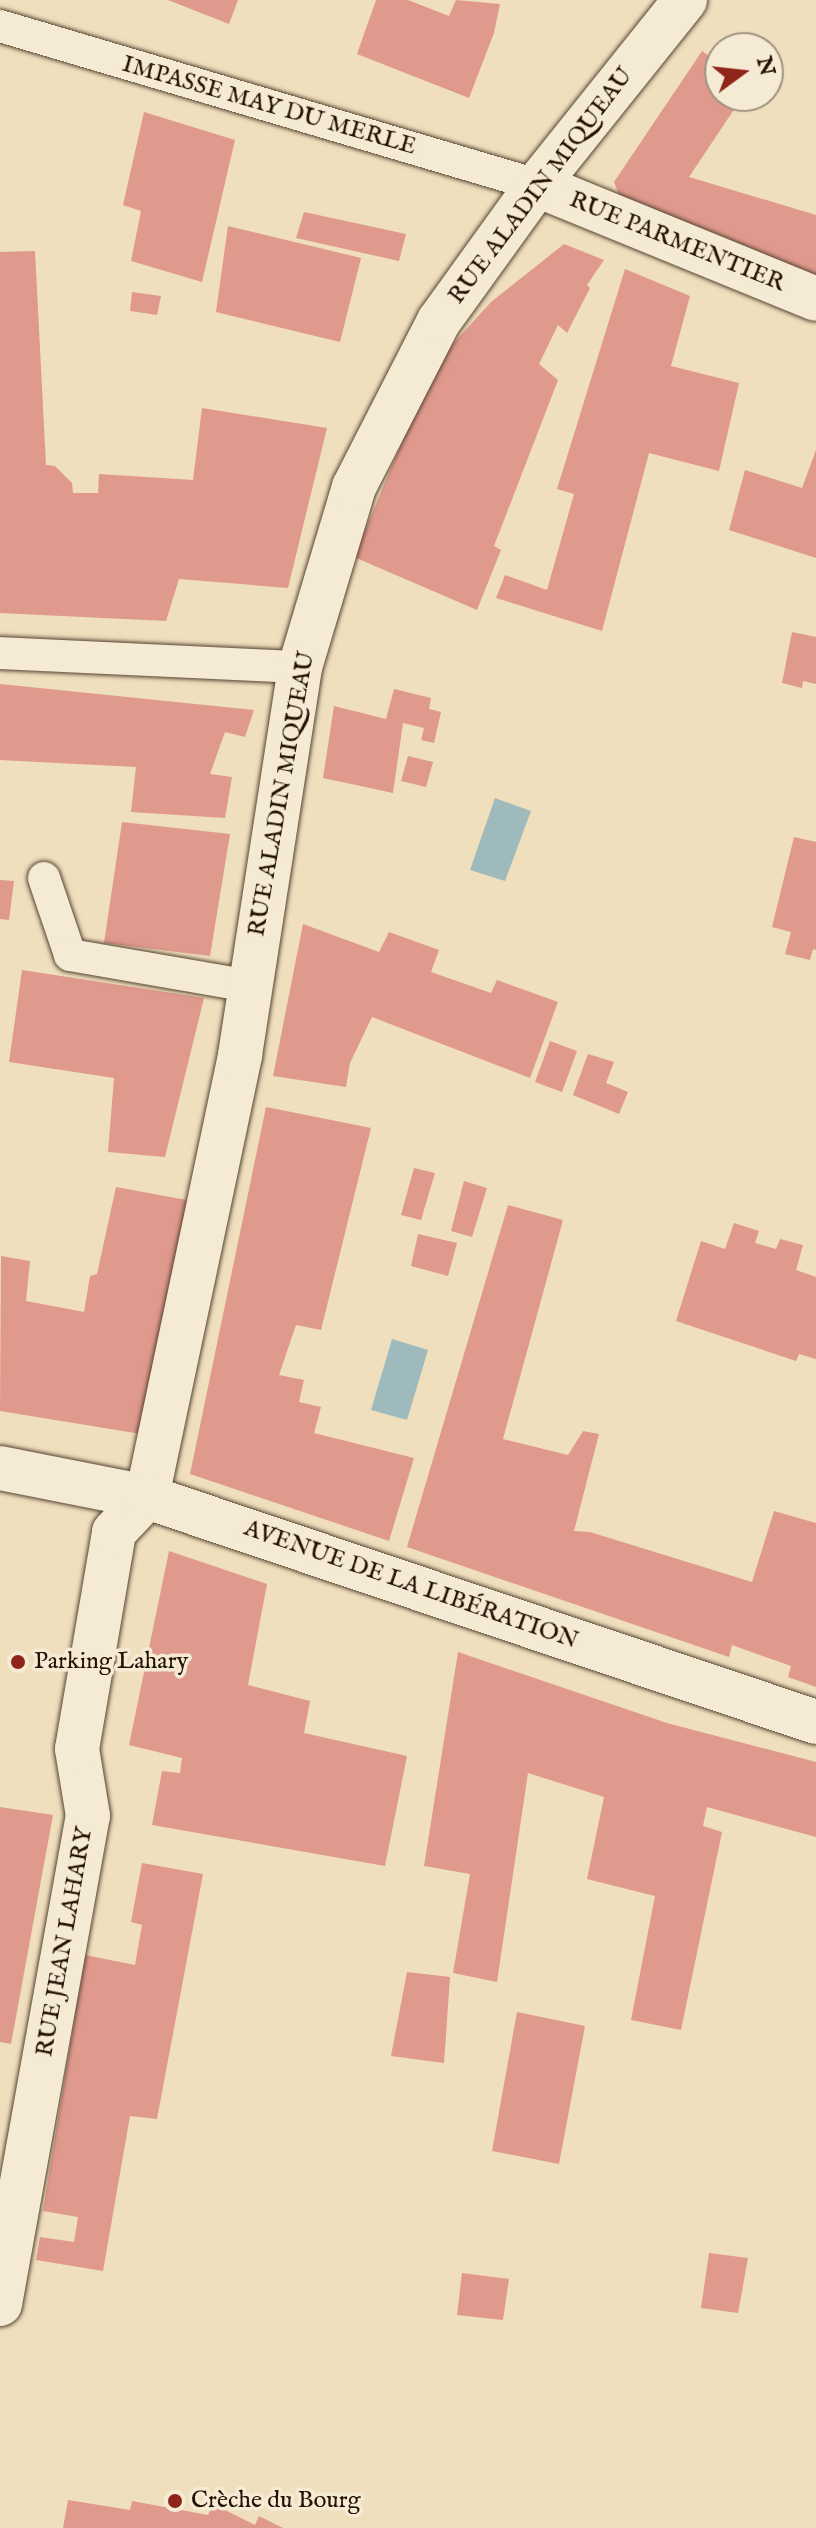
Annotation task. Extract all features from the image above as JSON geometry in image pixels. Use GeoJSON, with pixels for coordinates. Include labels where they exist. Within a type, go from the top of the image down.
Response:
{"type":"FeatureCollection","features":[{"type":"Feature","properties":{"kind":"street","name":"RUE ALADIN MIQUEAU"},"geometry":{"type":"LineString","coordinates":[[147,1497],[240,1055],[300,667],[354,487],[439,321],[537,185],[685,0]]}},
{"type":"Feature","properties":{"kind":"street","name":"RUE PARMENTIER"},"geometry":{"type":"LineString","coordinates":[[537,185],[816,299]]}},
{"type":"Feature","properties":{"kind":"street","name":"AVENUE DE LA LIBÉRATION"},"geometry":{"type":"LineString","coordinates":[[0,1468],[147,1497],[816,1722]]}},
{"type":"Feature","properties":{"kind":"street","name":"RUE JEAN LAHARY"},"geometry":{"type":"LineString","coordinates":[[0,2304],[88,1816],[77,1749],[114,1532],[147,1497]]}},
{"type":"Feature","properties":{"kind":"lane","name":"IMPASSE MAY DU MERLE"},"geometry":{"type":"LineString","coordinates":[[0,26],[537,185]]}},
{"type":"Feature","properties":{"kind":"lane"},"geometry":{"type":"LineString","coordinates":[[0,653],[300,667]]}},
{"type":"Feature","properties":{"kind":"lane"},"geometry":{"type":"LineString","coordinates":[[44,878],[70,955],[250,986]]}},
{"type":"Feature","properties":{"kind":"water"},"geometry":{"type":"Polygon","coordinates":[[[495,798],[531,811],[505,881],[470,870],[495,798]]]}},
{"type":"Feature","properties":{"kind":"water"},"geometry":{"type":"Polygon","coordinates":[[[392,1339],[428,1350],[407,1420],[371,1410],[392,1339]]]}},
{"type":"Feature","properties":{"kind":"building"},"geometry":{"type":"Polygon","coordinates":[[[168,0],[238,0],[229,24],[168,0]]]}},
{"type":"Feature","properties":{"kind":"building"},"geometry":{"type":"Polygon","coordinates":[[[376,0],[408,0],[449,16],[456,0],[500,4],[494,33],[469,98],[357,54],[376,0]]]}},
{"type":"Feature","properties":{"kind":"building"},"geometry":{"type":"Polygon","coordinates":[[[702,51],[704,112],[732,112],[689,177],[816,215],[816,280],[624,209],[614,182],[702,51]]]}},
{"type":"Feature","properties":{"kind":"building"},"geometry":{"type":"Polygon","coordinates":[[[144,112],[235,140],[202,282],[131,261],[141,211],[123,205],[144,112]]]}},
{"type":"Feature","properties":{"kind":"building"},"geometry":{"type":"Polygon","coordinates":[[[304,212],[406,234],[399,261],[296,238],[304,212]]]}},
{"type":"Feature","properties":{"kind":"building"},"geometry":{"type":"Polygon","coordinates":[[[228,226],[361,258],[340,342],[216,312],[228,226]]]}},
{"type":"Feature","properties":{"kind":"building"},"geometry":{"type":"Polygon","coordinates":[[[564,244],[604,260],[587,285],[590,288],[567,333],[558,325],[539,364],[558,380],[494,546],[501,550],[477,610],[354,557],[424,389],[450,347],[491,302],[564,244]]]}},
{"type":"Feature","properties":{"kind":"building"},"geometry":{"type":"Polygon","coordinates":[[[35,251],[46,465],[55,466],[72,483],[73,493],[98,493],[99,474],[193,480],[202,408],[327,428],[288,588],[179,579],[166,621],[0,613],[0,252],[35,251]]]}},
{"type":"Feature","properties":{"kind":"building"},"geometry":{"type":"Polygon","coordinates":[[[625,269],[690,296],[671,366],[739,383],[719,471],[649,453],[602,631],[496,598],[505,575],[547,590],[574,494],[557,489],[625,269]]]}},
{"type":"Feature","properties":{"kind":"building"},"geometry":{"type":"Polygon","coordinates":[[[132,292],[161,296],[157,315],[130,311],[132,292]]]}},
{"type":"Feature","properties":{"kind":"building"},"geometry":{"type":"Polygon","coordinates":[[[816,450],[816,558],[729,530],[745,470],[802,488],[816,450]]]}},
{"type":"Feature","properties":{"kind":"building"},"geometry":{"type":"Polygon","coordinates":[[[792,632],[816,637],[816,684],[803,681],[802,688],[782,683],[792,632]]]}},
{"type":"Feature","properties":{"kind":"building"},"geometry":{"type":"Polygon","coordinates":[[[0,684],[254,710],[245,737],[225,732],[210,774],[232,777],[225,818],[131,812],[136,767],[0,760],[0,684]]]}},
{"type":"Feature","properties":{"kind":"building"},"geometry":{"type":"Polygon","coordinates":[[[394,689],[431,698],[429,709],[441,712],[434,743],[421,740],[424,728],[403,723],[393,793],[323,778],[334,706],[386,719],[394,689]]]}},
{"type":"Feature","properties":{"kind":"building"},"geometry":{"type":"Polygon","coordinates":[[[408,756],[433,762],[426,787],[401,781],[408,756]]]}},
{"type":"Feature","properties":{"kind":"building"},"geometry":{"type":"Polygon","coordinates":[[[122,822],[230,834],[210,956],[104,943],[122,822]]]}},
{"type":"Feature","properties":{"kind":"building"},"geometry":{"type":"Polygon","coordinates":[[[794,837],[816,842],[816,950],[813,949],[810,960],[785,954],[791,932],[772,927],[794,837]]]}},
{"type":"Feature","properties":{"kind":"building"},"geometry":{"type":"Polygon","coordinates":[[[0,880],[14,881],[9,920],[0,919],[0,880]]]}},
{"type":"Feature","properties":{"kind":"building"},"geometry":{"type":"Polygon","coordinates":[[[303,924],[379,952],[389,932],[439,950],[431,972],[491,993],[497,980],[558,1002],[530,1078],[372,1017],[350,1063],[346,1087],[273,1076],[303,924]]]}},
{"type":"Feature","properties":{"kind":"building"},"geometry":{"type":"Polygon","coordinates":[[[22,970],[204,998],[165,1157],[108,1152],[114,1078],[9,1062],[22,970]]]}},
{"type":"Feature","properties":{"kind":"building"},"geometry":{"type":"Polygon","coordinates":[[[550,1041],[577,1051],[562,1092],[535,1082],[550,1041]]]}},
{"type":"Feature","properties":{"kind":"building"},"geometry":{"type":"Polygon","coordinates":[[[588,1054],[614,1062],[606,1083],[628,1092],[619,1114],[573,1095],[588,1054]]]}},
{"type":"Feature","properties":{"kind":"building"},"geometry":{"type":"Polygon","coordinates":[[[266,1107],[371,1128],[321,1330],[296,1325],[279,1375],[304,1380],[299,1402],[321,1407],[314,1433],[414,1458],[389,1541],[190,1474],[266,1107]]]}},
{"type":"Feature","properties":{"kind":"building"},"geometry":{"type":"Polygon","coordinates":[[[414,1168],[435,1173],[421,1220],[401,1215],[414,1168]]]}},
{"type":"Feature","properties":{"kind":"building"},"geometry":{"type":"Polygon","coordinates":[[[464,1181],[487,1188],[472,1237],[451,1231],[464,1181]]]}},
{"type":"Feature","properties":{"kind":"building"},"geometry":{"type":"Polygon","coordinates":[[[116,1187],[192,1201],[141,1434],[0,1411],[1,1256],[30,1261],[26,1301],[84,1312],[90,1276],[97,1274],[116,1187]]]}},
{"type":"Feature","properties":{"kind":"building"},"geometry":{"type":"Polygon","coordinates":[[[508,1205],[563,1220],[503,1439],[568,1455],[583,1431],[599,1434],[574,1531],[590,1532],[752,1582],[774,1511],[816,1523],[816,1687],[788,1677],[791,1666],[732,1645],[729,1657],[407,1547],[508,1205]]]}},
{"type":"Feature","properties":{"kind":"building"},"geometry":{"type":"Polygon","coordinates":[[[734,1223],[759,1231],[755,1243],[776,1249],[780,1239],[803,1245],[796,1270],[816,1277],[816,1359],[799,1354],[796,1361],[676,1321],[701,1241],[725,1249],[734,1223]]]}},
{"type":"Feature","properties":{"kind":"building"},"geometry":{"type":"Polygon","coordinates":[[[418,1234],[457,1243],[448,1276],[411,1266],[418,1234]]]}},
{"type":"Feature","properties":{"kind":"building"},"geometry":{"type":"Polygon","coordinates":[[[169,1551],[267,1584],[248,1685],[310,1701],[304,1733],[407,1756],[385,1866],[152,1825],[162,1771],[180,1773],[182,1758],[129,1745],[169,1551]]]}},
{"type":"Feature","properties":{"kind":"building"},"geometry":{"type":"Polygon","coordinates":[[[458,1652],[667,1723],[816,1762],[816,1837],[707,1807],[703,1826],[722,1832],[681,2030],[631,2020],[655,1896],[587,1879],[604,1797],[528,1773],[497,1982],[453,1973],[470,1874],[424,1866],[458,1652]]]}},
{"type":"Feature","properties":{"kind":"building"},"geometry":{"type":"Polygon","coordinates":[[[0,1807],[53,1815],[11,2044],[0,2042],[0,1807]]]}},
{"type":"Feature","properties":{"kind":"building"},"geometry":{"type":"Polygon","coordinates":[[[142,1863],[203,1874],[157,2119],[130,2116],[103,2271],[36,2260],[40,2237],[74,2242],[78,2217],[43,2211],[85,1955],[135,1965],[142,1925],[131,1922],[142,1863]]]}},
{"type":"Feature","properties":{"kind":"building"},"geometry":{"type":"Polygon","coordinates":[[[407,1972],[450,1977],[444,2063],[391,2056],[407,1972]]]}},
{"type":"Feature","properties":{"kind":"building"},"geometry":{"type":"Polygon","coordinates":[[[517,2012],[585,2026],[559,2164],[492,2151],[517,2012]]]}},
{"type":"Feature","properties":{"kind":"building"},"geometry":{"type":"Polygon","coordinates":[[[709,2253],[748,2258],[738,2313],[701,2308],[709,2253]]]}},
{"type":"Feature","properties":{"kind":"building"},"geometry":{"type":"Polygon","coordinates":[[[462,2273],[509,2279],[503,2320],[457,2315],[462,2273]]]}},
{"type":"Feature","properties":{"kind":"building"},"geometry":{"type":"Polygon","coordinates":[[[68,2500],[130,2510],[132,2501],[208,2515],[213,2504],[255,2525],[259,2516],[283,2528],[63,2528],[68,2500]]]}},
{"type":"Feature","properties":{"kind":"place","name":"Parking Lahary"},"geometry":{"type":"Point","coordinates":[18,1662]}},
{"type":"Feature","properties":{"kind":"place","name":"Crèche du Bourg"},"geometry":{"type":"Point","coordinates":[175,2501]}}]}
